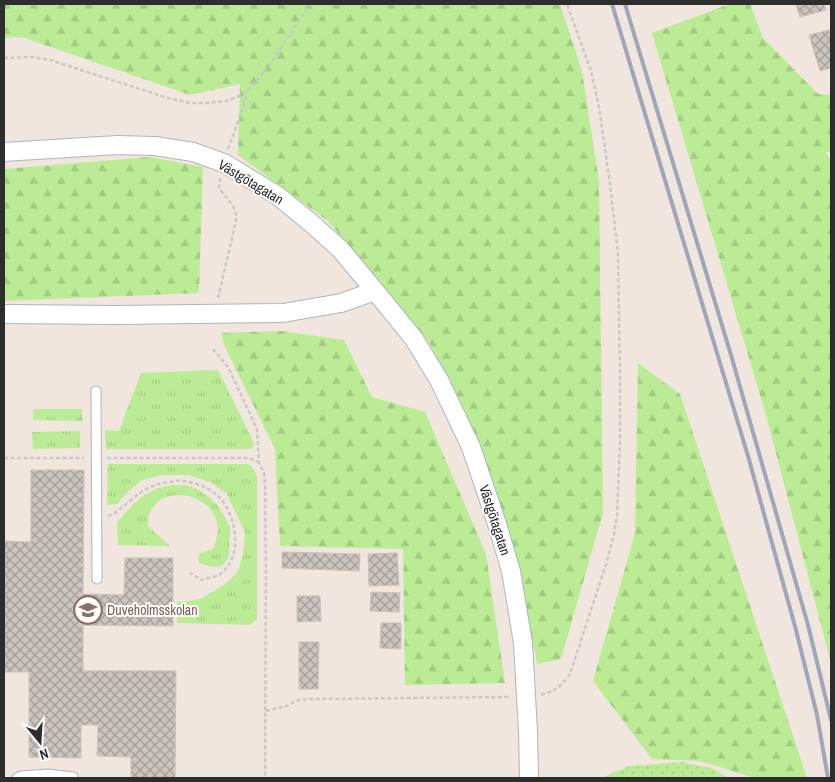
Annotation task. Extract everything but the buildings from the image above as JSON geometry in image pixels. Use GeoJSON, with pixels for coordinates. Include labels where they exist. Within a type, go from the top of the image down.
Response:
{"type":"FeatureCollection","features":[{"type":"Feature","properties":{"kind":"street","name":"Västgötagatan"},"geometry":{"type":"LineString","coordinates":[[4,152],[118,145],[155,146],[193,152],[224,163],[278,196],[311,223],[340,250],[375,290],[414,339],[439,380],[471,447],[497,524],[511,571],[522,643],[529,778]]}},
{"type":"Feature","properties":{"kind":"street"},"geometry":{"type":"LineString","coordinates":[[4,314],[283,313],[341,303],[375,290]]}},
{"type":"Feature","properties":{"kind":"lane"},"geometry":{"type":"LineString","coordinates":[[96,391],[97,579]]}},
{"type":"Feature","properties":{"kind":"lane"},"geometry":{"type":"LineString","coordinates":[[17,778],[48,774],[73,778]]}},
{"type":"Feature","properties":{"kind":"path"},"geometry":{"type":"LineString","coordinates":[[4,58],[32,57],[50,60],[168,98],[190,103],[206,104],[226,101],[244,93],[257,81],[310,4]]}},
{"type":"Feature","properties":{"kind":"path"},"geometry":{"type":"LineString","coordinates":[[266,711],[287,706],[298,700],[311,699],[542,695],[556,690],[570,674],[614,534],[617,516],[620,444],[620,379],[618,253],[614,212],[599,108],[591,70],[567,4]]}},
{"type":"Feature","properties":{"kind":"path"},"geometry":{"type":"LineString","coordinates":[[214,314],[236,219],[233,206],[219,188],[232,137],[246,102],[244,93]]}},
{"type":"Feature","properties":{"kind":"path"},"geometry":{"type":"LineString","coordinates":[[213,349],[228,367],[257,429],[259,463],[264,473],[265,778]]}},
{"type":"Feature","properties":{"kind":"path"},"geometry":{"type":"LineString","coordinates":[[4,458],[248,458],[259,463]]}},
{"type":"Feature","properties":{"kind":"path"},"geometry":{"type":"LineString","coordinates":[[97,520],[114,514],[144,489],[159,483],[182,480],[204,486],[218,496],[227,509],[234,527],[236,543],[231,562],[219,575],[202,580],[190,573]]}},
{"type":"Feature","properties":{"kind":"green space"},"geometry":{"type":"Polygon","coordinates":[[[4,4],[560,4],[582,71],[599,181],[603,513],[561,659],[537,664],[520,578],[483,453],[430,344],[328,221],[238,155],[240,84],[190,95],[22,37],[4,38],[4,4]]]}},
{"type":"Feature","properties":{"kind":"green space"},"geometry":{"type":"Polygon","coordinates":[[[730,4],[750,4],[763,38],[818,94],[831,95],[831,151],[826,153],[831,162],[831,663],[766,415],[652,33],[730,4]]]}},
{"type":"Feature","properties":{"kind":"green space"},"geometry":{"type":"Polygon","coordinates":[[[150,157],[203,167],[199,293],[4,301],[4,169],[150,157]]]}},
{"type":"Feature","properties":{"kind":"green space"},"geometry":{"type":"Polygon","coordinates":[[[282,331],[344,340],[372,397],[425,412],[486,554],[505,683],[405,685],[403,549],[280,546],[275,449],[225,347],[221,333],[282,331]]]}},
{"type":"Feature","properties":{"kind":"green space"},"geometry":{"type":"Polygon","coordinates":[[[638,363],[680,394],[807,778],[755,778],[700,761],[652,759],[593,681],[635,533],[638,363]]]}},
{"type":"Feature","properties":{"kind":"green space"},"geometry":{"type":"Polygon","coordinates":[[[218,370],[253,441],[254,445],[251,449],[106,449],[105,430],[119,431],[141,373],[218,370]]]}},
{"type":"Feature","properties":{"kind":"green space"},"geometry":{"type":"Polygon","coordinates":[[[33,409],[82,409],[82,421],[33,420],[33,409]]]}},
{"type":"Feature","properties":{"kind":"green space"},"geometry":{"type":"Polygon","coordinates":[[[80,431],[80,448],[33,449],[32,432],[80,431]]]}},
{"type":"Feature","properties":{"kind":"green space"},"geometry":{"type":"Polygon","coordinates":[[[108,464],[247,464],[253,468],[257,478],[257,619],[250,625],[177,623],[177,602],[202,598],[224,585],[238,572],[243,555],[245,533],[227,494],[212,483],[189,475],[161,475],[142,480],[117,504],[107,505],[108,464]]]}},
{"type":"Feature","properties":{"kind":"green space"},"geometry":{"type":"Polygon","coordinates":[[[173,485],[185,485],[197,489],[217,505],[225,517],[230,527],[229,557],[222,566],[213,567],[199,563],[198,557],[200,553],[213,549],[218,526],[213,513],[206,505],[196,499],[185,496],[174,495],[164,498],[155,504],[149,514],[148,526],[170,546],[118,545],[117,522],[141,497],[155,489],[173,485]]]}},
{"type":"Feature","properties":{"kind":"green space"},"geometry":{"type":"Polygon","coordinates":[[[682,762],[715,769],[728,778],[604,778],[629,766],[682,762]]]}},
{"type":"Feature","properties":{"kind":"railway"},"geometry":{"type":"LineString","coordinates":[[612,4],[748,456],[796,630],[817,715],[828,778]]}},
{"type":"Feature","properties":{"kind":"railway"},"geometry":{"type":"LineString","coordinates":[[625,4],[731,355],[808,625],[831,720]]}},
{"type":"Feature","properties":{"kind":"place","name":"Duveholmsskolan"},"geometry":{"type":"Point","coordinates":[88,610]}}]}
